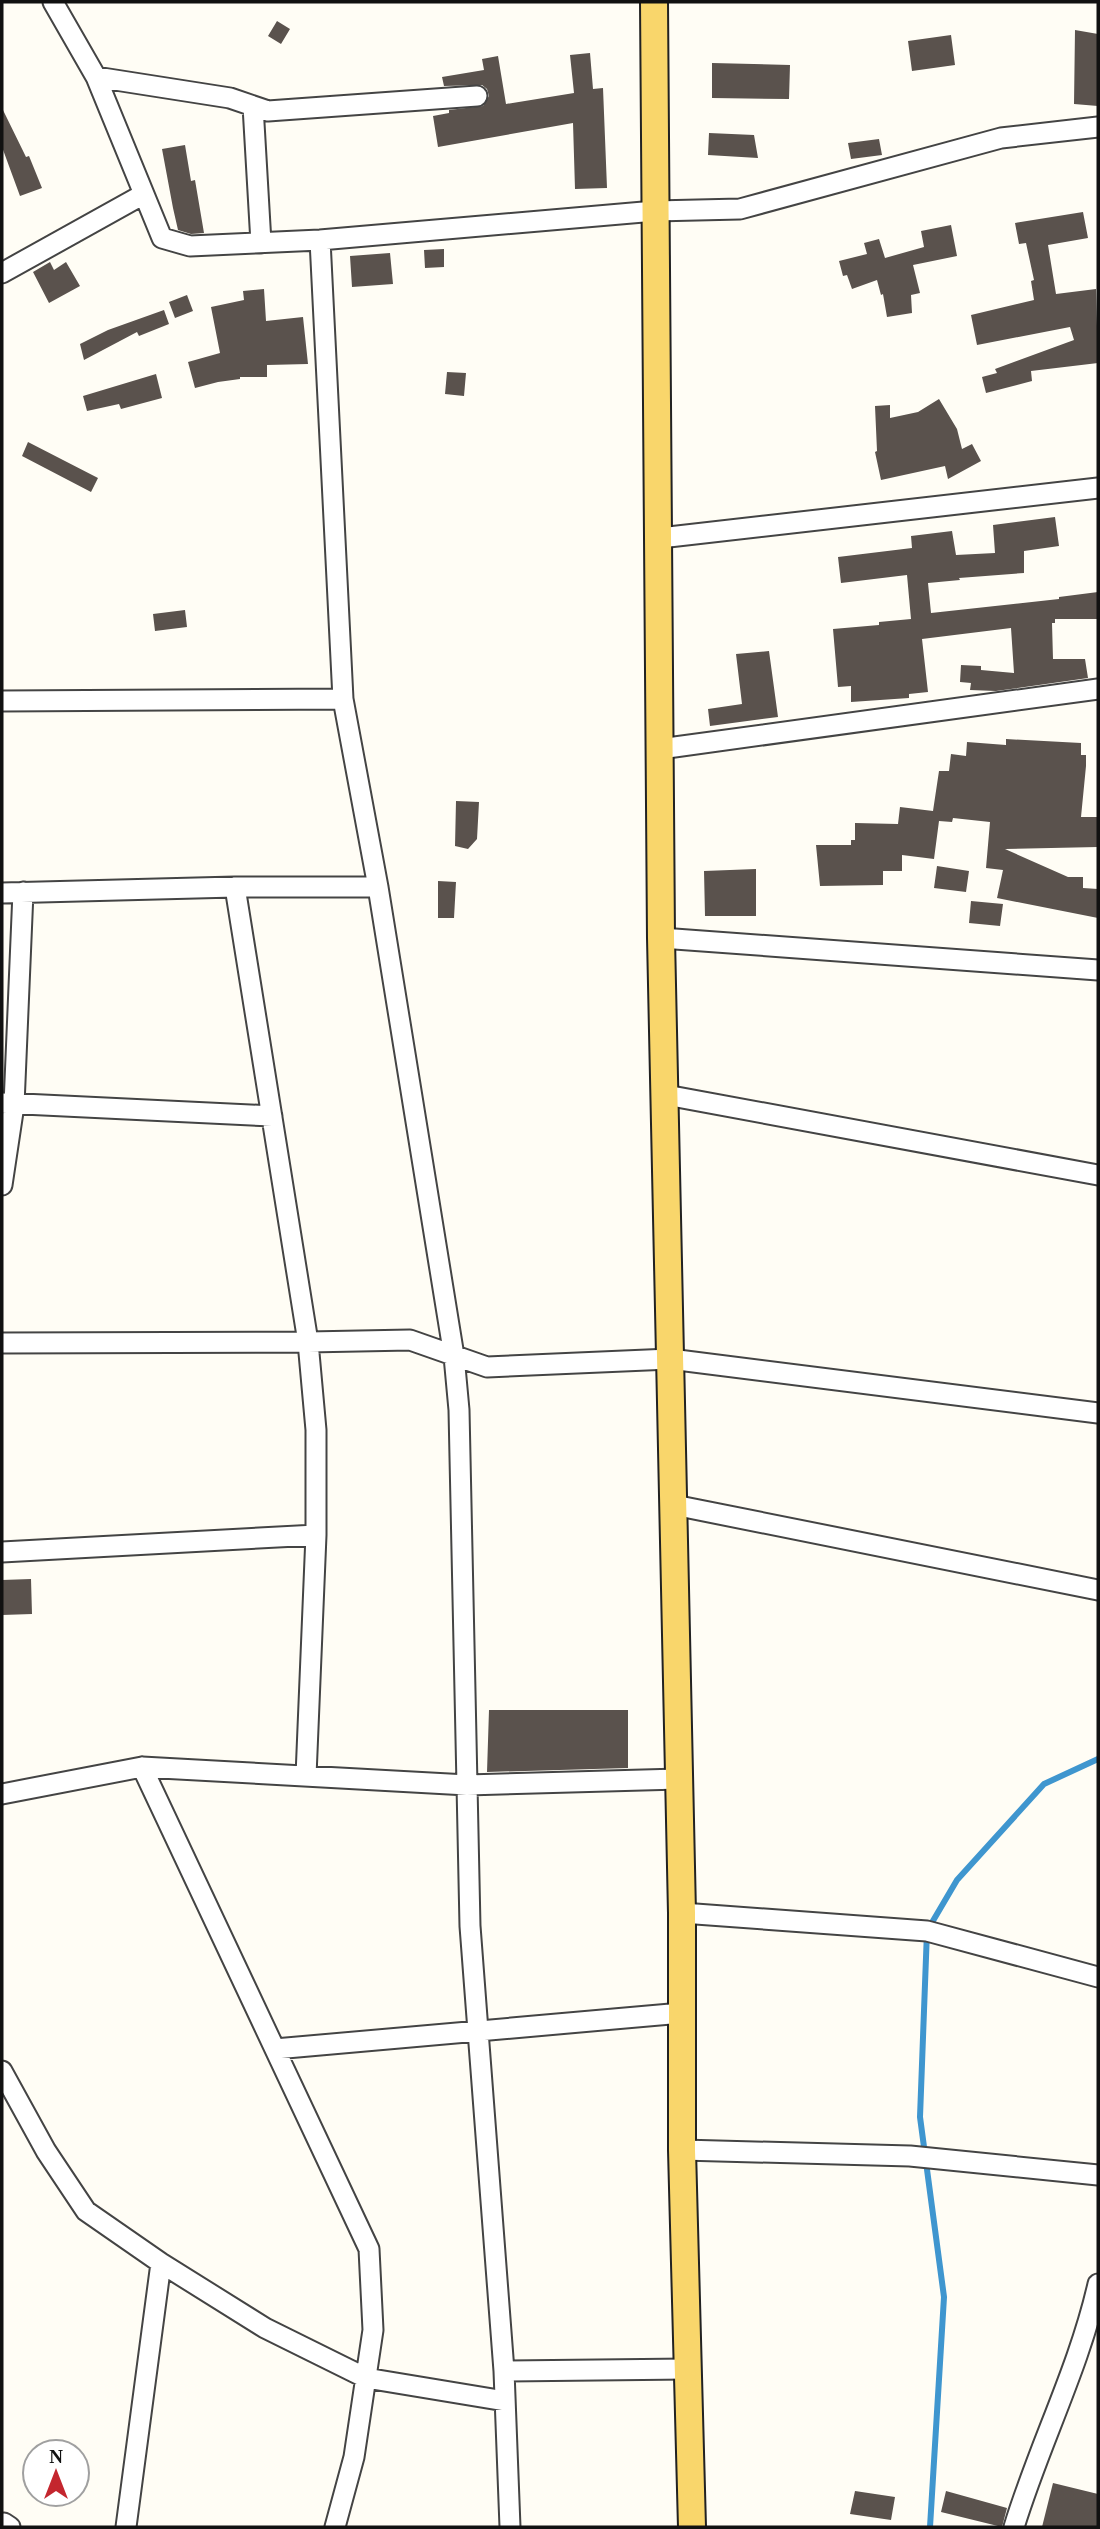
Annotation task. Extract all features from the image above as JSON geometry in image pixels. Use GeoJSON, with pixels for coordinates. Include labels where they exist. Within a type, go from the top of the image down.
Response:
{"type":"FeatureCollection","features":[{"type":"Feature","properties":{"kind":"main road"},"geometry":{"type":"LineString","coordinates":[[654,2],[661,938],[682,1913],[682,2150],[692,2527]]}},
{"type":"Feature","properties":{"kind":"street"},"geometry":{"type":"LineString","coordinates":[[53,2],[96,77],[162,238],[190,246],[320,240],[655,211],[740,209],[1001,138],[1098,127]]}},
{"type":"Feature","properties":{"kind":"street"},"geometry":{"type":"LineString","coordinates":[[96,77],[230,98],[268,111],[477,96]]}},
{"type":"Feature","properties":{"kind":"street"},"geometry":{"type":"LineString","coordinates":[[253,106],[261,243]]}},
{"type":"Feature","properties":{"kind":"street"},"geometry":{"type":"LineString","coordinates":[[2,273],[144,194]]}},
{"type":"Feature","properties":{"kind":"street"},"geometry":{"type":"LineString","coordinates":[[320,240],[343,699],[378,887],[454,1356],[459,1410],[470,1926],[504,2371],[510,2527]]}},
{"type":"Feature","properties":{"kind":"street"},"geometry":{"type":"LineString","coordinates":[[660,538],[1098,494]]}},
{"type":"Feature","properties":{"kind":"street"},"geometry":{"type":"LineString","coordinates":[[660,749],[1098,689]]}},
{"type":"Feature","properties":{"kind":"street"},"geometry":{"type":"LineString","coordinates":[[2,701],[343,699]]}},
{"type":"Feature","properties":{"kind":"street"},"geometry":{"type":"LineString","coordinates":[[2,893],[235,887],[378,887]]}},
{"type":"Feature","properties":{"kind":"street"},"geometry":{"type":"LineString","coordinates":[[235,887],[309,1342],[316,1430],[316,1535],[306,1776]]}},
{"type":"Feature","properties":{"kind":"street"},"geometry":{"type":"LineString","coordinates":[[2,1185],[23,892]]}},
{"type":"Feature","properties":{"kind":"street"},"geometry":{"type":"LineString","coordinates":[[661,938],[1098,970]]}},
{"type":"Feature","properties":{"kind":"street"},"geometry":{"type":"LineString","coordinates":[[666,1095],[1098,1175]]}},
{"type":"Feature","properties":{"kind":"street"},"geometry":{"type":"LineString","coordinates":[[8,1104],[272,1115]]}},
{"type":"Feature","properties":{"kind":"street"},"geometry":{"type":"LineString","coordinates":[[2,1343],[410,1340],[487,1367],[670,1359],[1098,1413]]}},
{"type":"Feature","properties":{"kind":"street"},"geometry":{"type":"LineString","coordinates":[[674,1505],[1098,1590]]}},
{"type":"Feature","properties":{"kind":"street"},"geometry":{"type":"LineString","coordinates":[[2,1552],[316,1535]]}},
{"type":"Feature","properties":{"kind":"street"},"geometry":{"type":"LineString","coordinates":[[2,1794],[142,1767],[467,1785],[679,1779]]}},
{"type":"Feature","properties":{"kind":"street"},"geometry":{"type":"LineString","coordinates":[[142,1767],[369,2249],[373,2330],[354,2457],[335,2527]]}},
{"type":"Feature","properties":{"kind":"street"},"geometry":{"type":"LineString","coordinates":[[682,1913],[926,1931],[1098,1977]]}},
{"type":"Feature","properties":{"kind":"street"},"geometry":{"type":"LineString","coordinates":[[275,2049],[682,2013]]}},
{"type":"Feature","properties":{"kind":"street"},"geometry":{"type":"LineString","coordinates":[[2,2071],[46,2151],[86,2211],[161,2263],[265,2328],[366,2378],[505,2401]]}},
{"type":"Feature","properties":{"kind":"street"},"geometry":{"type":"LineString","coordinates":[[682,2150],[910,2156],[1098,2175]]}},
{"type":"Feature","properties":{"kind":"street"},"geometry":{"type":"LineString","coordinates":[[126,2527],[161,2263]]}},
{"type":"Feature","properties":{"kind":"street"},"geometry":{"type":"LineString","coordinates":[[1014,2527],[1025,2490],[1088,2327],[1098,2284]]}},
{"type":"Feature","properties":{"kind":"street"},"geometry":{"type":"LineString","coordinates":[[504,2371],[687,2369]]}},
{"type":"Feature","properties":{"kind":"building"},"geometry":{"type":"Polygon","coordinates":[[[277,21],[290,29],[281,44],[268,36],[277,21]]]}},
{"type":"Feature","properties":{"kind":"building"},"geometry":{"type":"Polygon","coordinates":[[[1075,30],[1098,34],[1098,106],[1074,104],[1075,30]]]}},
{"type":"Feature","properties":{"kind":"building"},"geometry":{"type":"Polygon","coordinates":[[[951,35],[955,65],[912,71],[908,41],[951,35]]]}},
{"type":"Feature","properties":{"kind":"building"},"geometry":{"type":"Polygon","coordinates":[[[590,53],[593,89],[603,88],[607,188],[575,189],[573,123],[438,147],[433,116],[449,113],[449,110],[483,106],[489,96],[482,85],[444,86],[442,77],[484,70],[482,59],[498,56],[506,104],[574,93],[570,55],[590,53]]]}},
{"type":"Feature","properties":{"kind":"building"},"geometry":{"type":"Polygon","coordinates":[[[712,63],[790,65],[789,99],[712,98],[712,63]]]}},
{"type":"Feature","properties":{"kind":"building"},"geometry":{"type":"Polygon","coordinates":[[[2,108],[26,157],[29,156],[42,188],[20,196],[2,147],[2,108]]]}},
{"type":"Feature","properties":{"kind":"building"},"geometry":{"type":"Polygon","coordinates":[[[709,133],[754,135],[758,158],[708,155],[709,133]]]}},
{"type":"Feature","properties":{"kind":"building"},"geometry":{"type":"Polygon","coordinates":[[[879,139],[882,155],[851,159],[848,143],[879,139]]]}},
{"type":"Feature","properties":{"kind":"building"},"geometry":{"type":"Polygon","coordinates":[[[185,145],[191,181],[195,180],[204,233],[191,234],[178,230],[173,208],[162,149],[185,145]]]}},
{"type":"Feature","properties":{"kind":"building"},"geometry":{"type":"Polygon","coordinates":[[[1083,212],[1088,238],[1048,245],[1056,294],[1096,289],[1098,363],[1031,371],[1032,381],[986,393],[982,377],[997,373],[995,369],[1074,340],[1070,327],[977,345],[971,315],[1034,300],[1031,281],[1034,280],[1026,243],[1019,244],[1015,223],[1083,212]]]}},
{"type":"Feature","properties":{"kind":"building"},"geometry":{"type":"Polygon","coordinates":[[[951,225],[957,256],[913,265],[920,293],[911,295],[912,313],[887,317],[883,294],[881,295],[877,280],[852,289],[847,275],[843,276],[839,261],[867,254],[864,243],[879,239],[885,258],[924,247],[921,231],[951,225]]]}},
{"type":"Feature","properties":{"kind":"building"},"geometry":{"type":"Polygon","coordinates":[[[444,249],[444,267],[425,268],[424,250],[444,249]]]}},
{"type":"Feature","properties":{"kind":"building"},"geometry":{"type":"Polygon","coordinates":[[[390,253],[393,284],[352,287],[350,256],[390,253]]]}},
{"type":"Feature","properties":{"kind":"building"},"geometry":{"type":"Polygon","coordinates":[[[50,262],[54,270],[66,262],[80,286],[49,303],[33,272],[50,262]]]}},
{"type":"Feature","properties":{"kind":"building"},"geometry":{"type":"Polygon","coordinates":[[[264,289],[266,321],[303,317],[308,364],[267,365],[267,377],[240,377],[195,388],[188,362],[220,353],[211,307],[244,300],[243,291],[264,289]]]}},
{"type":"Feature","properties":{"kind":"building"},"geometry":{"type":"Polygon","coordinates":[[[187,295],[193,311],[175,318],[169,302],[187,295]]]}},
{"type":"Feature","properties":{"kind":"building"},"geometry":{"type":"Polygon","coordinates":[[[164,310],[169,324],[139,336],[137,332],[84,360],[80,344],[108,330],[164,310]]]}},
{"type":"Feature","properties":{"kind":"building"},"geometry":{"type":"Polygon","coordinates":[[[447,372],[466,373],[464,396],[445,394],[447,372]]]}},
{"type":"Feature","properties":{"kind":"building"},"geometry":{"type":"Polygon","coordinates":[[[156,374],[162,398],[121,409],[119,404],[87,411],[83,396],[156,374]]]}},
{"type":"Feature","properties":{"kind":"building"},"geometry":{"type":"Polygon","coordinates":[[[939,399],[957,429],[962,449],[972,444],[981,461],[948,479],[945,466],[881,480],[875,452],[875,406],[890,405],[890,418],[918,412],[939,399]]]}},
{"type":"Feature","properties":{"kind":"building"},"geometry":{"type":"Polygon","coordinates":[[[28,442],[98,478],[91,492],[22,456],[28,442]]]}},
{"type":"Feature","properties":{"kind":"building"},"geometry":{"type":"Polygon","coordinates":[[[1055,517],[1059,546],[1024,551],[1024,573],[928,583],[931,613],[1098,592],[1098,619],[1055,619],[1055,623],[1052,623],[1053,659],[1085,659],[1088,678],[996,691],[970,690],[971,683],[960,682],[961,665],[1014,673],[1011,628],[922,639],[928,692],[909,694],[909,698],[851,702],[851,686],[838,687],[833,629],[911,619],[907,575],[841,583],[838,557],[912,548],[911,536],[952,531],[956,555],[995,553],[993,525],[1055,517]]]}},
{"type":"Feature","properties":{"kind":"building"},"geometry":{"type":"Polygon","coordinates":[[[185,610],[187,627],[155,631],[153,614],[185,610]]]}},
{"type":"Feature","properties":{"kind":"building"},"geometry":{"type":"Polygon","coordinates":[[[769,651],[778,717],[710,726],[708,709],[742,704],[736,654],[769,651]]]}},
{"type":"Feature","properties":{"kind":"building"},"geometry":{"type":"Polygon","coordinates":[[[1006,739],[1081,743],[1081,755],[1086,755],[1086,766],[1081,817],[1098,817],[1098,847],[1005,849],[1068,877],[1083,877],[1083,888],[1098,889],[1098,918],[997,898],[1003,870],[986,868],[990,822],[953,818],[952,822],[939,821],[934,859],[902,855],[902,871],[883,871],[883,885],[820,886],[816,845],[851,845],[851,840],[855,840],[855,823],[898,824],[900,807],[933,811],[939,771],[949,771],[951,754],[966,756],[967,742],[1006,745],[1006,739]]]}},
{"type":"Feature","properties":{"kind":"building"},"geometry":{"type":"Polygon","coordinates":[[[456,801],[479,802],[477,839],[468,849],[455,846],[456,801]]]}},
{"type":"Feature","properties":{"kind":"building"},"geometry":{"type":"Polygon","coordinates":[[[937,866],[969,871],[966,892],[934,888],[937,866]]]}},
{"type":"Feature","properties":{"kind":"building"},"geometry":{"type":"Polygon","coordinates":[[[756,869],[756,916],[705,916],[704,871],[756,869]]]}},
{"type":"Feature","properties":{"kind":"building"},"geometry":{"type":"Polygon","coordinates":[[[438,881],[456,882],[454,918],[438,918],[438,881]]]}},
{"type":"Feature","properties":{"kind":"building"},"geometry":{"type":"Polygon","coordinates":[[[971,901],[1003,904],[1000,926],[969,923],[971,901]]]}},
{"type":"Feature","properties":{"kind":"building"},"geometry":{"type":"Polygon","coordinates":[[[31,1579],[32,1614],[2,1615],[2,1580],[31,1579]]]}},
{"type":"Feature","properties":{"kind":"building"},"geometry":{"type":"Polygon","coordinates":[[[489,1710],[628,1710],[628,1768],[487,1772],[489,1710]]]}},
{"type":"Feature","properties":{"kind":"building"},"geometry":{"type":"Polygon","coordinates":[[[1053,2483],[1098,2494],[1098,2527],[1042,2527],[1053,2483]]]}},
{"type":"Feature","properties":{"kind":"building"},"geometry":{"type":"Polygon","coordinates":[[[855,2491],[895,2497],[891,2520],[850,2514],[855,2491]]]}},
{"type":"Feature","properties":{"kind":"building"},"geometry":{"type":"Polygon","coordinates":[[[946,2491],[1007,2508],[1002,2527],[941,2512],[946,2491]]]}},
{"type":"Feature","properties":{"kind":"waterway"},"geometry":{"type":"LineString","coordinates":[[930,2527],[944,2297],[920,2117],[927,1931],[957,1880],[1044,1784],[1098,1759]]}}]}
